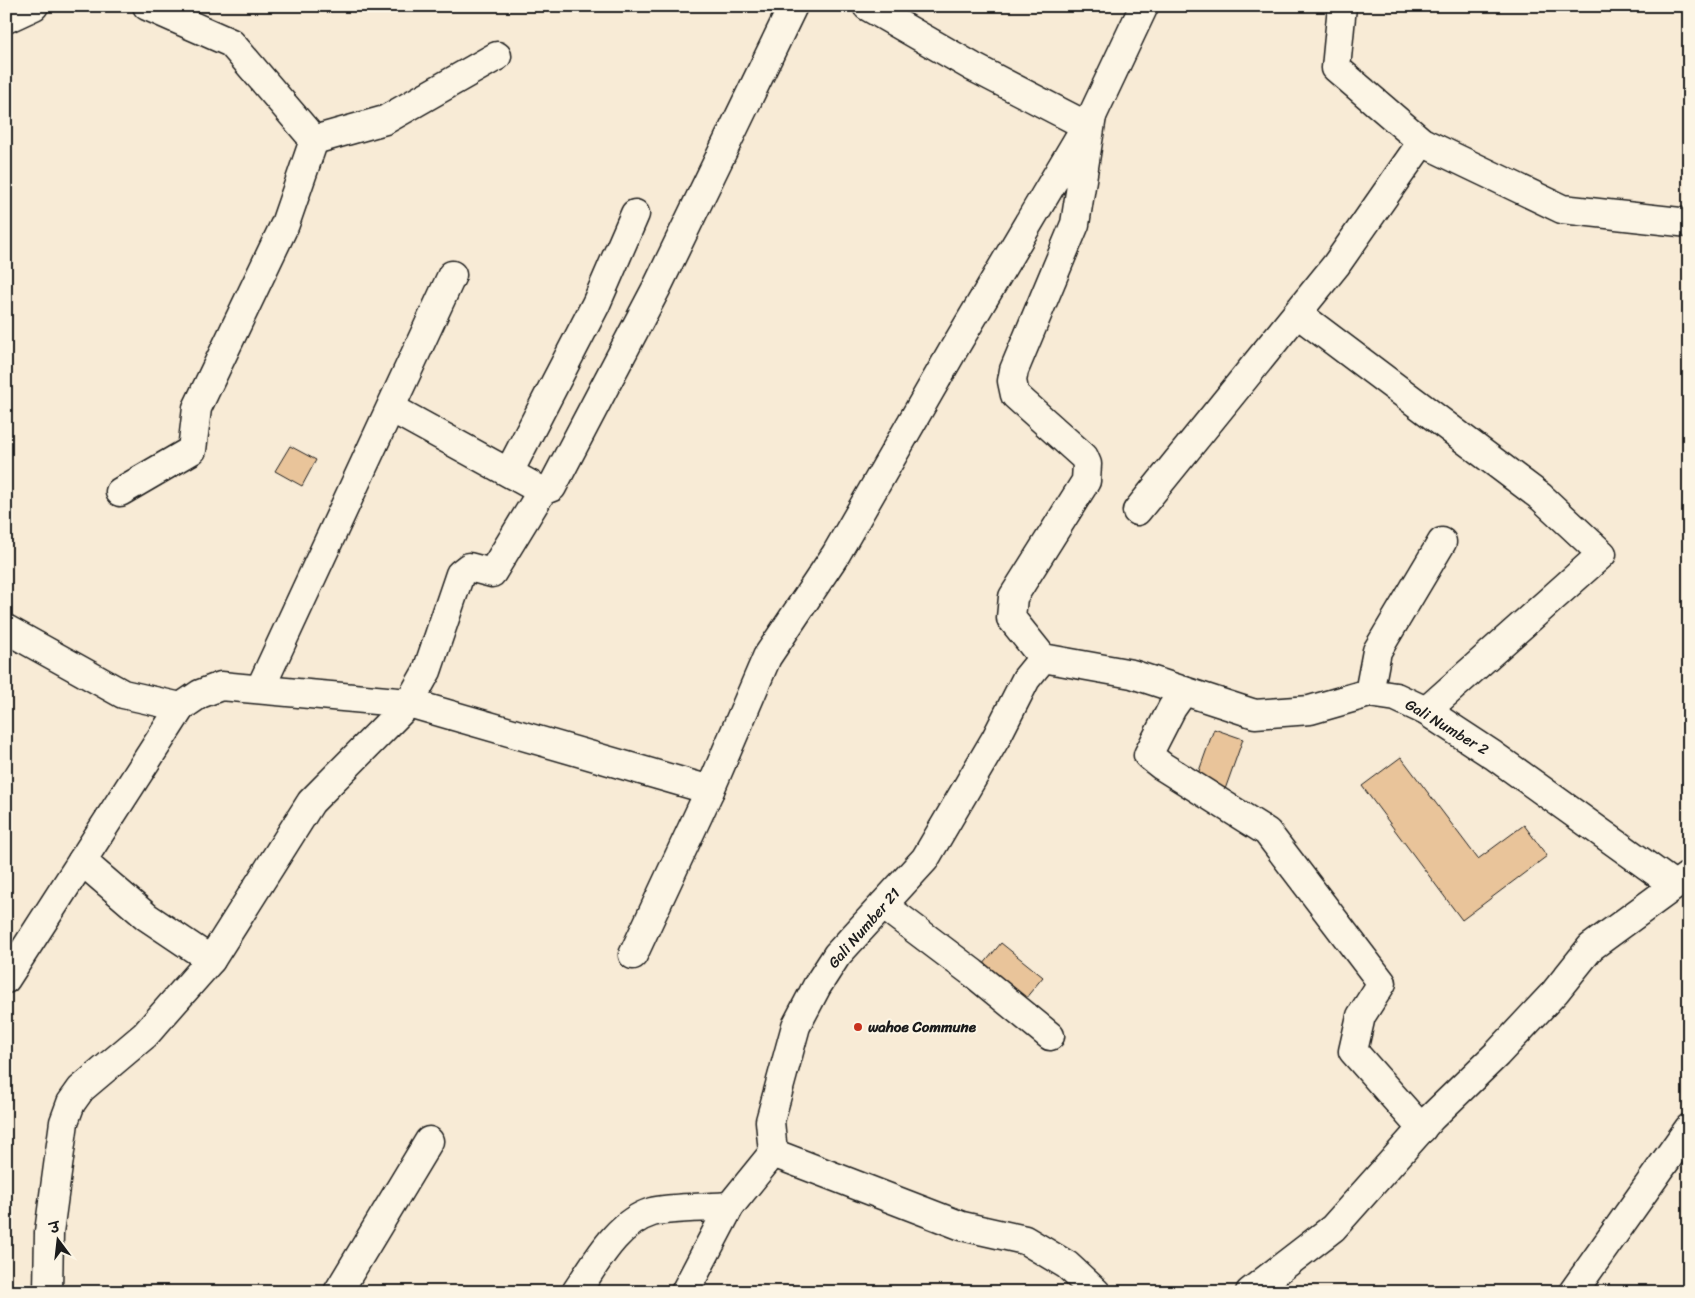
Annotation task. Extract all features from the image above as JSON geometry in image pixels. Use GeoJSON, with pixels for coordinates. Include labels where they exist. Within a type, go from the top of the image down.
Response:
{"type":"FeatureCollection","features":[{"type":"Feature","properties":{"kind":"street"},"geometry":{"type":"LineString","coordinates":[[6,19],[34,6]]}},
{"type":"Feature","properties":{"kind":"street"},"geometry":{"type":"LineString","coordinates":[[147,6],[231,43],[314,140]]}},
{"type":"Feature","properties":{"kind":"street"},"geometry":{"type":"LineString","coordinates":[[48,1292],[49,1232],[64,1122],[71,1103],[82,1089],[145,1035],[210,960],[311,802],[409,703],[427,671],[460,574],[469,567],[492,573],[542,491],[552,487],[652,295],[793,6]]}},
{"type":"Feature","properties":{"kind":"street"},"geometry":{"type":"LineString","coordinates":[[867,6],[973,67],[1090,121]]}},
{"type":"Feature","properties":{"kind":"street"},"geometry":{"type":"LineString","coordinates":[[633,954],[710,790],[767,657],[836,554],[955,347],[1090,121],[1144,6]]}},
{"type":"Feature","properties":{"kind":"street"},"geometry":{"type":"LineString","coordinates":[[1342,6],[1336,68],[1422,142],[1562,209],[1689,223]]}},
{"type":"Feature","properties":{"kind":"street"},"geometry":{"type":"LineString","coordinates":[[314,140],[385,120],[497,56]]}},
{"type":"Feature","properties":{"kind":"street"},"geometry":{"type":"LineString","coordinates":[[1043,658],[1011,618],[1013,597],[1086,481],[1087,464],[1084,457],[1015,395],[1012,381],[1014,370],[1075,224],[1090,121]]}},
{"type":"Feature","properties":{"kind":"street"},"geometry":{"type":"LineString","coordinates":[[120,492],[192,450],[197,408],[285,224],[314,140]]}},
{"type":"Feature","properties":{"kind":"street"},"geometry":{"type":"LineString","coordinates":[[1137,511],[1336,265],[1422,142]]}},
{"type":"Feature","properties":{"kind":"street"},"geometry":{"type":"LineString","coordinates":[[509,472],[596,304],[635,214]]}},
{"type":"Feature","properties":{"kind":"street"},"geometry":{"type":"LineString","coordinates":[[260,689],[452,275]]}},
{"type":"Feature","properties":{"kind":"street"},"geometry":{"type":"LineString","coordinates":[[1298,314],[1541,497],[1602,554],[1426,711]]}},
{"type":"Feature","properties":{"kind":"street"},"geometry":{"type":"LineString","coordinates":[[391,408],[542,491]]}},
{"type":"Feature","properties":{"kind":"street"},"geometry":{"type":"LineString","coordinates":[[1369,693],[1377,651],[1442,542]]}},
{"type":"Feature","properties":{"kind":"street"},"geometry":{"type":"LineString","coordinates":[[6,629],[123,694],[181,707]]}},
{"type":"Feature","properties":{"kind":"street","name":"Gali Number 2"},"geometry":{"type":"LineString","coordinates":[[1043,658],[1132,674],[1255,714],[1310,710],[1369,693],[1396,697],[1426,711],[1681,880]]}},
{"type":"Feature","properties":{"kind":"street","name":"Gali Number 21"},"geometry":{"type":"LineString","coordinates":[[773,1153],[770,1121],[796,1026],[838,955],[925,859],[996,738],[1026,679],[1043,658]]}},
{"type":"Feature","properties":{"kind":"street"},"geometry":{"type":"LineString","coordinates":[[6,979],[181,707],[200,694],[221,686],[409,703],[710,790]]}},
{"type":"Feature","properties":{"kind":"street"},"geometry":{"type":"LineString","coordinates":[[1184,691],[1172,708],[1148,755],[1268,832],[1382,983],[1361,1016],[1353,1051],[1422,1129]]}},
{"type":"Feature","properties":{"kind":"street"},"geometry":{"type":"LineString","coordinates":[[82,861],[147,918],[210,960]]}},
{"type":"Feature","properties":{"kind":"street"},"geometry":{"type":"LineString","coordinates":[[1250,1292],[1333,1228],[1422,1129],[1498,1054],[1555,992],[1591,947],[1681,880]]}},
{"type":"Feature","properties":{"kind":"street"},"geometry":{"type":"LineString","coordinates":[[883,905],[973,973],[1050,1036]]}},
{"type":"Feature","properties":{"kind":"street"},"geometry":{"type":"LineString","coordinates":[[1573,1292],[1689,1128]]}},
{"type":"Feature","properties":{"kind":"street"},"geometry":{"type":"LineString","coordinates":[[338,1292],[429,1141]]}},
{"type":"Feature","properties":{"kind":"street"},"geometry":{"type":"LineString","coordinates":[[685,1292],[730,1206],[773,1153],[962,1226],[1025,1240],[1067,1265],[1096,1292]]}},
{"type":"Feature","properties":{"kind":"street"},"geometry":{"type":"LineString","coordinates":[[576,1292],[614,1237],[632,1222],[652,1211],[730,1206]]}},
{"type":"Feature","properties":{"kind":"building"},"geometry":{"type":"Polygon","coordinates":[[[290,446],[316,460],[302,486],[275,471],[290,446]]]}},
{"type":"Feature","properties":{"kind":"building"},"geometry":{"type":"Polygon","coordinates":[[[1214,729],[1243,739],[1223,795],[1194,785],[1214,729]]]}},
{"type":"Feature","properties":{"kind":"building"},"geometry":{"type":"Polygon","coordinates":[[[1401,757],[1478,859],[1524,825],[1547,856],[1462,920],[1362,786],[1401,757]]]}},
{"type":"Feature","properties":{"kind":"building"},"geometry":{"type":"Polygon","coordinates":[[[1001,943],[1043,977],[1025,999],[983,965],[1001,943]]]}},
{"type":"Feature","properties":{"kind":"place","name":"wahoe Commune"},"geometry":{"type":"Point","coordinates":[858,1027]}}]}
